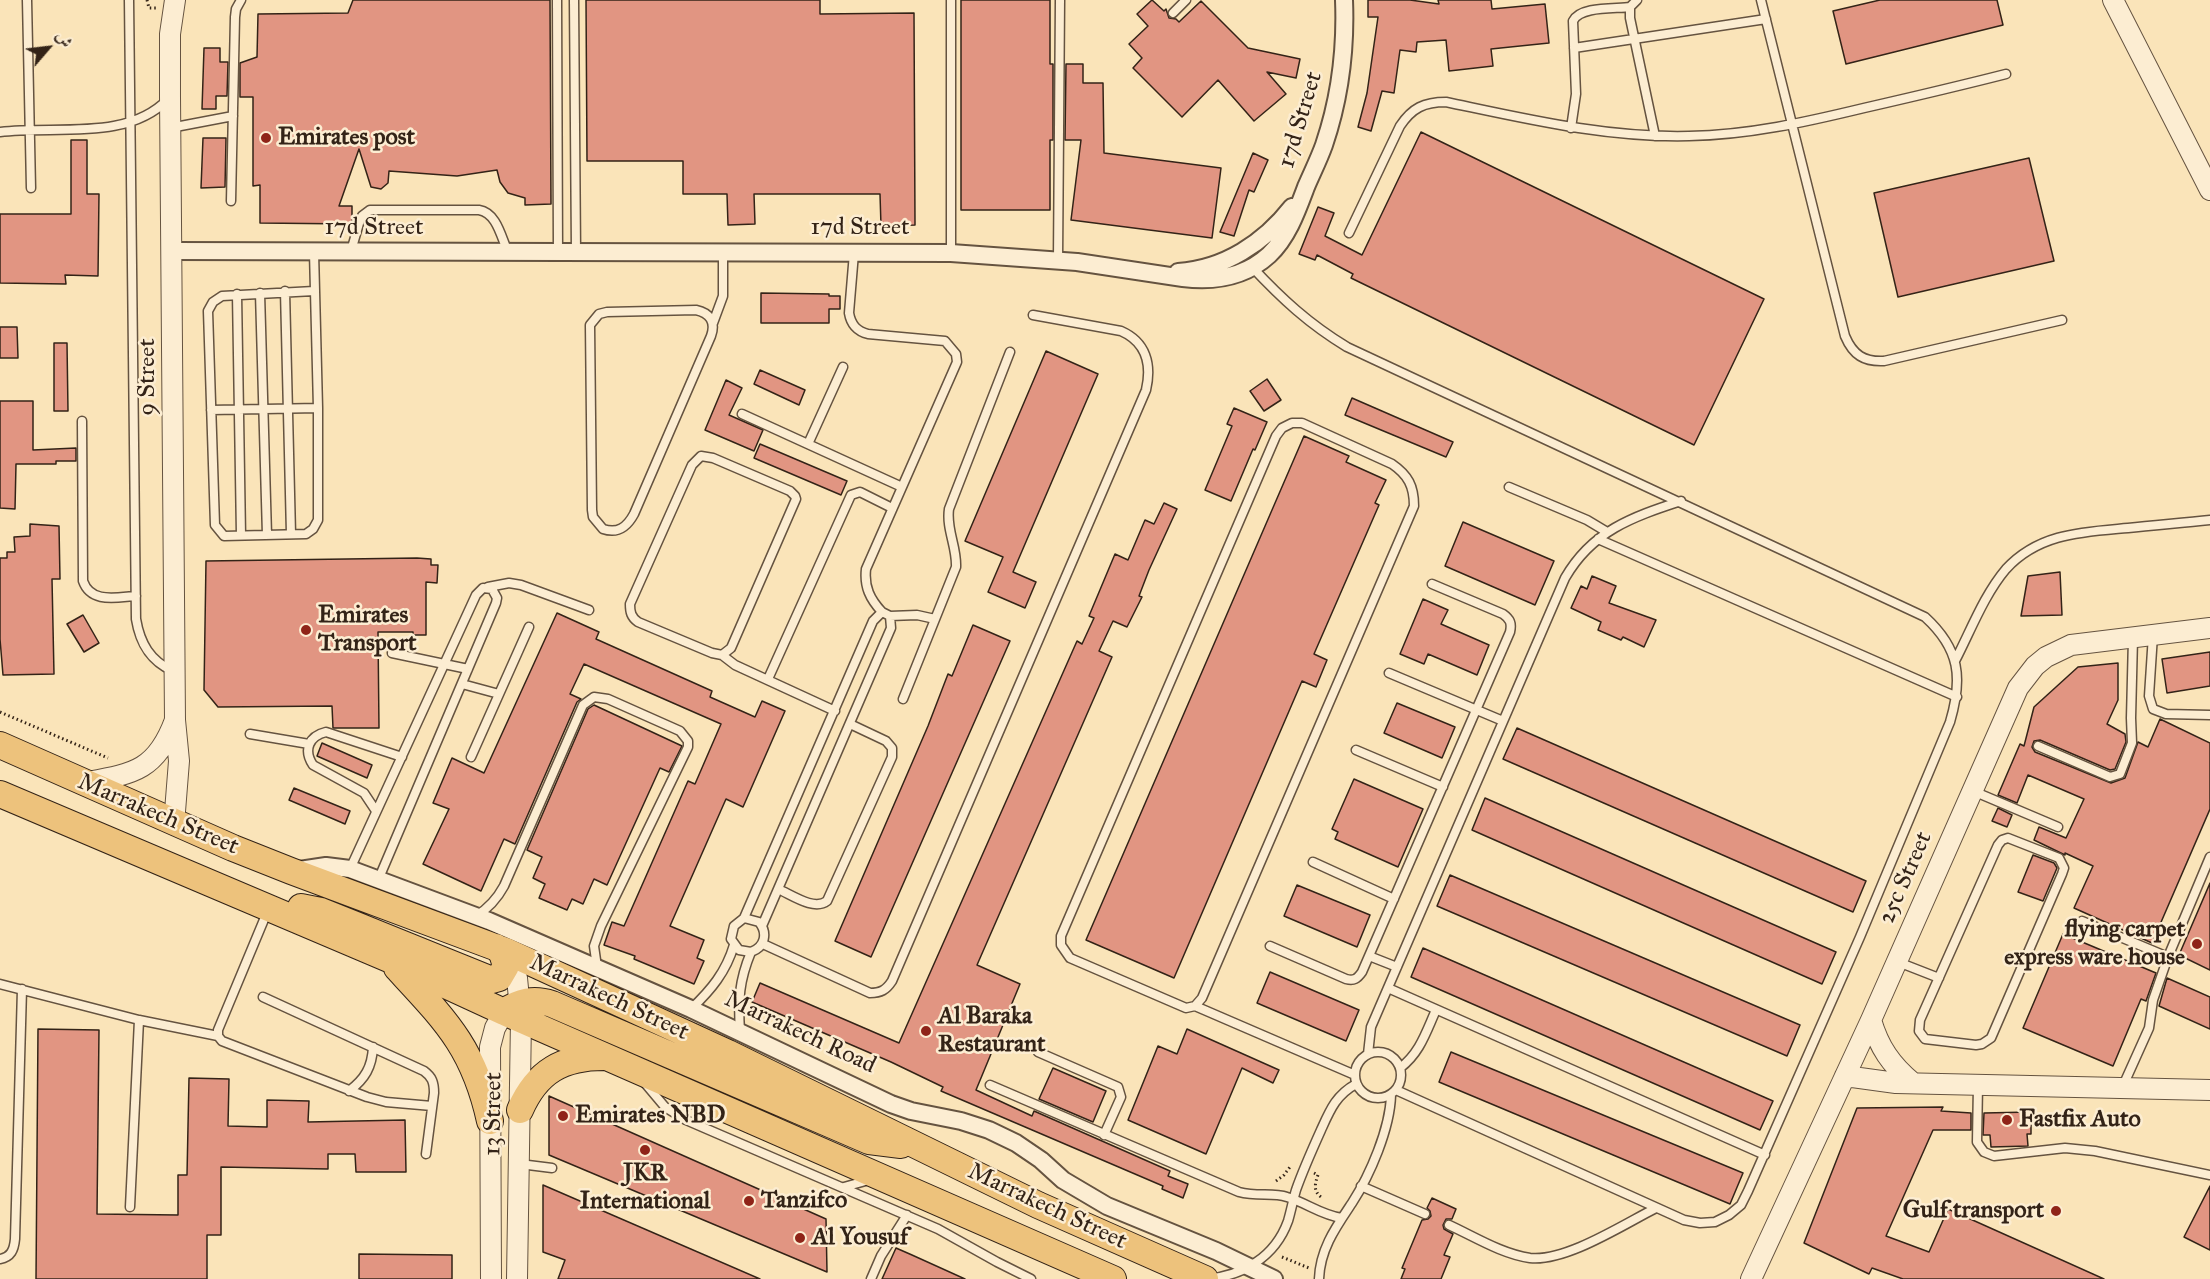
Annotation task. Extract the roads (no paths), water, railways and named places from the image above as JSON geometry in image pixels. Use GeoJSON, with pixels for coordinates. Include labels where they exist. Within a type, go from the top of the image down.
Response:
{"type":"FeatureCollection","features":[{"type":"Feature","properties":{"kind":"main road","name":"Marrakech Street"},"geometry":{"type":"LineString","coordinates":[[0,745],[174,824],[291,872],[502,949],[728,1053],[1038,1204],[1205,1279]]}},
{"type":"Feature","properties":{"kind":"main road","name":"Marrakech Street"},"geometry":{"type":"LineString","coordinates":[[0,794],[515,1011],[607,1057],[1113,1279]]}},
{"type":"Feature","properties":{"kind":"main road"},"geometry":{"type":"LineString","coordinates":[[273,909],[299,907],[321,911],[492,980],[499,978],[506,966],[502,949]]}},
{"type":"Feature","properties":{"kind":"main road"},"geometry":{"type":"LineString","coordinates":[[388,959],[439,1014],[463,1046],[480,1083],[490,1121]]}},
{"type":"Feature","properties":{"kind":"main road"},"geometry":{"type":"LineString","coordinates":[[515,1011],[542,1001],[552,1004],[869,1141],[899,1145],[914,1144]]}},
{"type":"Feature","properties":{"kind":"main road"},"geometry":{"type":"LineString","coordinates":[[520,1110],[526,1096],[549,1071],[575,1059],[607,1057]]}},
{"type":"Feature","properties":{"kind":"street","name":"9 Street"},"geometry":{"type":"LineString","coordinates":[[163,0],[170,34]]}},
{"type":"Feature","properties":{"kind":"street","name":"9 Street"},"geometry":{"type":"LineString","coordinates":[[174,824],[179,762],[175,720],[170,34],[175,0]]}},
{"type":"Feature","properties":{"kind":"street","name":"17d Street"},"geometry":{"type":"LineString","coordinates":[[173,251],[951,253],[1058,260],[1201,280],[1219,279],[1252,267],[1269,254],[1283,238],[1293,220],[1323,146],[1335,108],[1343,59],[1344,0]]}},
{"type":"Feature","properties":{"kind":"street"},"geometry":{"type":"LineString","coordinates":[[2113,0],[2210,190]]}},
{"type":"Feature","properties":{"kind":"street"},"geometry":{"type":"LineString","coordinates":[[1162,273],[1207,267],[1228,260],[1248,249],[1282,220],[1308,182]]}},
{"type":"Feature","properties":{"kind":"street","name":"25c Street"},"geometry":{"type":"LineString","coordinates":[[1751,1279],[1871,1020],[2018,688],[2035,666],[2046,657],[2071,645],[2210,628]]}},
{"type":"Feature","properties":{"kind":"street","name":"9 Street"},"geometry":{"type":"LineString","coordinates":[[82,783],[128,774],[147,764],[162,748],[175,720]]}},
{"type":"Feature","properties":{"kind":"street","name":"Marrakech Road"},"geometry":{"type":"LineString","coordinates":[[291,872],[326,866],[351,869],[476,916],[692,1009],[891,1104],[989,1130],[1016,1143],[1064,1180],[1107,1206],[1274,1279]]}},
{"type":"Feature","properties":{"kind":"street","name":"13 Street"},"geometry":{"type":"LineString","coordinates":[[502,949],[517,978],[515,1011],[520,1110],[517,1279]]}},
{"type":"Feature","properties":{"kind":"street","name":"13 Street"},"geometry":{"type":"LineString","coordinates":[[491,1279],[490,1047],[495,1028],[515,1011]]}},
{"type":"Feature","properties":{"kind":"street"},"geometry":{"type":"LineString","coordinates":[[1871,1020],[1876,1038],[1886,1056],[1898,1071],[1913,1083]]}},
{"type":"Feature","properties":{"kind":"street"},"geometry":{"type":"LineString","coordinates":[[1845,1076],[1879,1082],[2210,1090]]}},
{"type":"Feature","properties":{"kind":"lane"},"geometry":{"type":"LineString","coordinates":[[27,0],[31,188]]}},
{"type":"Feature","properties":{"kind":"lane"},"geometry":{"type":"LineString","coordinates":[[129,0],[138,633],[152,658],[163,667],[176,673]]}},
{"type":"Feature","properties":{"kind":"lane"},"geometry":{"type":"LineString","coordinates":[[231,201],[235,17],[241,0]]}},
{"type":"Feature","properties":{"kind":"lane"},"geometry":{"type":"LineString","coordinates":[[557,0],[558,252]]}},
{"type":"Feature","properties":{"kind":"lane"},"geometry":{"type":"LineString","coordinates":[[574,0],[576,252]]}},
{"type":"Feature","properties":{"kind":"lane"},"geometry":{"type":"LineString","coordinates":[[951,0],[951,253]]}},
{"type":"Feature","properties":{"kind":"lane"},"geometry":{"type":"LineString","coordinates":[[1058,260],[1060,0]]}},
{"type":"Feature","properties":{"kind":"lane"},"geometry":{"type":"LineString","coordinates":[[1173,13],[1186,0]]}},
{"type":"Feature","properties":{"kind":"lane"},"geometry":{"type":"LineString","coordinates":[[1571,128],[1576,94],[1573,21],[1580,12],[1630,7],[1637,0]]}},
{"type":"Feature","properties":{"kind":"lane"},"geometry":{"type":"LineString","coordinates":[[1761,0],[1845,336],[1850,348],[1859,357],[1871,361],[1884,361],[2062,321]]}},
{"type":"Feature","properties":{"kind":"lane"},"geometry":{"type":"LineString","coordinates":[[1630,7],[1634,39],[1656,136]]}},
{"type":"Feature","properties":{"kind":"lane"},"geometry":{"type":"LineString","coordinates":[[1574,48],[1766,19]]}},
{"type":"Feature","properties":{"kind":"lane"},"geometry":{"type":"LineString","coordinates":[[1349,233],[1400,126],[1408,114],[1419,106],[1432,102],[1446,102],[1571,128],[1656,136],[1724,135],[1792,125],[2006,74]]}},
{"type":"Feature","properties":{"kind":"lane"},"geometry":{"type":"LineString","coordinates":[[0,132],[104,127],[132,123],[146,117],[170,97]]}},
{"type":"Feature","properties":{"kind":"lane"},"geometry":{"type":"LineString","coordinates":[[170,128],[233,116]]}},
{"type":"Feature","properties":{"kind":"lane"},"geometry":{"type":"LineString","coordinates":[[351,251],[360,220],[370,210],[479,210],[490,214],[508,252]]}},
{"type":"Feature","properties":{"kind":"lane"},"geometry":{"type":"LineString","coordinates":[[314,252],[315,291],[318,408],[318,520],[313,529],[306,534],[224,536],[215,525],[208,311],[213,302],[222,296],[315,291]]}},
{"type":"Feature","properties":{"kind":"lane"},"geometry":{"type":"LineString","coordinates":[[713,323],[710,316],[696,310],[607,312],[594,318],[589,333],[592,510],[593,517],[603,529],[610,531],[625,527],[634,514],[711,336],[713,323],[723,296],[723,252]]}},
{"type":"Feature","properties":{"kind":"lane"},"geometry":{"type":"LineString","coordinates":[[762,926],[891,628],[886,614],[869,595],[865,578],[869,561],[957,362],[956,354],[945,341],[868,334],[857,329],[850,320],[849,313],[854,253]]}},
{"type":"Feature","properties":{"kind":"lane"},"geometry":{"type":"LineString","coordinates":[[1252,267],[1299,314],[1319,330],[1347,347],[1681,501],[1925,617],[1938,629],[1951,649],[1955,661],[1957,697],[1950,722],[1891,864],[1765,1155],[1741,1205],[1729,1215],[1715,1222],[1700,1223],[1684,1220],[1394,1093],[1375,1099],[1361,1091],[1355,1080],[1356,1067],[1361,1059],[1377,1052],[1386,1053],[1394,1058],[1400,1068],[1400,1082],[1394,1093],[1389,1122],[1384,1135],[1361,1186],[1324,1250],[1319,1275]]}},
{"type":"Feature","properties":{"kind":"lane"},"geometry":{"type":"LineString","coordinates":[[285,291],[291,534]]}},
{"type":"Feature","properties":{"kind":"lane"},"geometry":{"type":"LineString","coordinates":[[260,293],[267,535]]}},
{"type":"Feature","properties":{"kind":"lane"},"geometry":{"type":"LineString","coordinates":[[237,294],[241,535]]}},
{"type":"Feature","properties":{"kind":"lane"},"geometry":{"type":"LineString","coordinates":[[763,944],[870,993],[879,993],[887,988],[897,970],[1146,390],[1149,378],[1146,354],[1130,335],[1121,331],[1033,315]]}},
{"type":"Feature","properties":{"kind":"lane"},"geometry":{"type":"LineString","coordinates":[[903,699],[956,567],[948,524],[949,508],[1010,352]]}},
{"type":"Feature","properties":{"kind":"lane"},"geometry":{"type":"LineString","coordinates":[[808,444],[843,367]]}},
{"type":"Feature","properties":{"kind":"lane"},"geometry":{"type":"LineString","coordinates":[[212,410],[318,408]]}},
{"type":"Feature","properties":{"kind":"lane"},"geometry":{"type":"LineString","coordinates":[[742,414],[902,487]]}},
{"type":"Feature","properties":{"kind":"lane"},"geometry":{"type":"LineString","coordinates":[[82,420],[83,581],[91,594],[98,597],[136,596]]}},
{"type":"Feature","properties":{"kind":"lane"},"geometry":{"type":"LineString","coordinates":[[1195,1006],[1202,998],[1414,506],[1414,493],[1410,481],[1402,471],[1392,464],[1302,423],[1292,423],[1282,428],[1276,436],[1061,936],[1061,945],[1070,958],[1181,1007],[1195,1006],[1355,1080]]}},
{"type":"Feature","properties":{"kind":"lane"},"geometry":{"type":"LineString","coordinates":[[722,654],[730,648],[795,499],[793,492],[707,456],[695,460],[692,465],[630,604],[631,615],[638,622],[712,653],[722,654],[735,665],[836,711]]}},
{"type":"Feature","properties":{"kind":"lane"},"geometry":{"type":"LineString","coordinates":[[1509,487],[1587,520],[1607,532]]}},
{"type":"Feature","properties":{"kind":"lane"},"geometry":{"type":"LineString","coordinates":[[768,679],[850,495],[860,492],[892,508]]}},
{"type":"Feature","properties":{"kind":"lane"},"geometry":{"type":"LineString","coordinates":[[1368,1054],[1371,1027],[1565,578],[1587,547],[1607,532],[1653,510],[1681,501]]}},
{"type":"Feature","properties":{"kind":"lane"},"geometry":{"type":"LineString","coordinates":[[1955,661],[2005,570],[2030,549],[2045,541],[2076,532],[2210,520]]}},
{"type":"Feature","properties":{"kind":"lane"},"geometry":{"type":"LineString","coordinates":[[1598,539],[1957,697]]}},
{"type":"Feature","properties":{"kind":"lane"},"geometry":{"type":"LineString","coordinates":[[351,869],[476,595],[483,588],[509,583],[588,610]]}},
{"type":"Feature","properties":{"kind":"lane"},"geometry":{"type":"LineString","coordinates":[[1270,946],[1352,980],[1358,978],[1369,956],[1512,625],[1509,618],[1503,614],[1432,584]]}},
{"type":"Feature","properties":{"kind":"lane"},"geometry":{"type":"LineString","coordinates":[[379,878],[497,598],[492,589],[488,587]]}},
{"type":"Feature","properties":{"kind":"lane"},"geometry":{"type":"LineString","coordinates":[[751,952],[738,950],[734,945],[731,939],[734,926],[744,918],[836,711],[873,621],[886,614],[917,615],[935,620]]}},
{"type":"Feature","properties":{"kind":"lane"},"geometry":{"type":"LineString","coordinates":[[471,757],[529,627]]}},
{"type":"Feature","properties":{"kind":"lane"},"geometry":{"type":"LineString","coordinates":[[2153,635],[2149,696],[2153,709],[2166,714],[2210,715]]}},
{"type":"Feature","properties":{"kind":"lane"},"geometry":{"type":"LineString","coordinates":[[2038,746],[2110,777],[2120,774],[2132,743],[2133,637]]}},
{"type":"Feature","properties":{"kind":"lane"},"geometry":{"type":"LineString","coordinates":[[392,653],[468,669]]}},
{"type":"Feature","properties":{"kind":"lane"},"geometry":{"type":"LineString","coordinates":[[1389,673],[1503,721]]}},
{"type":"Feature","properties":{"kind":"lane"},"geometry":{"type":"LineString","coordinates":[[462,684],[499,694]]}},
{"type":"Feature","properties":{"kind":"lane"},"geometry":{"type":"LineString","coordinates":[[476,916],[488,908],[504,886],[583,705],[594,698],[608,699],[680,731],[688,741],[688,747],[601,926],[594,946],[597,968]]}},
{"type":"Feature","properties":{"kind":"lane"},"geometry":{"type":"LineString","coordinates":[[778,889],[813,904],[823,904],[827,901],[892,757],[890,744],[850,724]]}},
{"type":"Feature","properties":{"kind":"lane"},"geometry":{"type":"LineString","coordinates":[[376,812],[364,793],[313,765],[309,759],[309,744],[313,738],[326,732],[402,757]]}},
{"type":"Feature","properties":{"kind":"lane"},"geometry":{"type":"LineString","coordinates":[[250,734],[309,744]]}},
{"type":"Feature","properties":{"kind":"lane"},"geometry":{"type":"LineString","coordinates":[[1356,750],[1443,787]]}},
{"type":"Feature","properties":{"kind":"lane"},"geometry":{"type":"LineString","coordinates":[[1973,791],[2058,827]]}},
{"type":"Feature","properties":{"kind":"lane"},"geometry":{"type":"LineString","coordinates":[[2015,839],[2060,858],[2064,868],[2062,874],[1995,1033],[1987,1041],[1976,1045],[1930,1041],[1921,1035],[1919,1025],[1939,978],[2002,840],[2015,839]]}},
{"type":"Feature","properties":{"kind":"lane"},"geometry":{"type":"LineString","coordinates":[[2122,1089],[2149,1028],[2153,1000],[2168,957],[2210,857]]}},
{"type":"Feature","properties":{"kind":"lane"},"geometry":{"type":"LineString","coordinates":[[1313,862],[1394,899]]}},
{"type":"Feature","properties":{"kind":"lane"},"geometry":{"type":"LineString","coordinates":[[218,1036],[220,1024],[273,909]]}},
{"type":"Feature","properties":{"kind":"lane"},"geometry":{"type":"LineString","coordinates":[[744,918],[754,920],[762,926],[763,944]]}},
{"type":"Feature","properties":{"kind":"lane"},"geometry":{"type":"LineString","coordinates":[[2082,921],[2168,957]]}},
{"type":"Feature","properties":{"kind":"lane"},"geometry":{"type":"LineString","coordinates":[[740,1032],[738,1003],[740,985],[751,952],[763,944]]}},
{"type":"Feature","properties":{"kind":"lane"},"geometry":{"type":"LineString","coordinates":[[692,1009],[721,977],[734,945]]}},
{"type":"Feature","properties":{"kind":"lane"},"geometry":{"type":"LineString","coordinates":[[1369,956],[1397,967]]}},
{"type":"Feature","properties":{"kind":"lane"},"geometry":{"type":"LineString","coordinates":[[1897,962],[1939,978]]}},
{"type":"Feature","properties":{"kind":"lane"},"geometry":{"type":"LineString","coordinates":[[0,984],[140,1020],[218,1036],[222,1041],[349,1091],[386,1102],[432,1106]]}},
{"type":"Feature","properties":{"kind":"lane"},"geometry":{"type":"LineString","coordinates":[[1388,988],[1765,1155]]}},
{"type":"Feature","properties":{"kind":"lane"},"geometry":{"type":"LineString","coordinates":[[0,1259],[7,1258],[14,1250],[15,1239],[22,989]]}},
{"type":"Feature","properties":{"kind":"lane"},"geometry":{"type":"LineString","coordinates":[[263,997],[424,1071],[430,1076],[434,1084],[426,1154]]}},
{"type":"Feature","properties":{"kind":"lane"},"geometry":{"type":"LineString","coordinates":[[1400,1068],[1419,1049],[1436,1010]]}},
{"type":"Feature","properties":{"kind":"lane"},"geometry":{"type":"LineString","coordinates":[[130,1207],[140,1020]]}},
{"type":"Feature","properties":{"kind":"lane"},"geometry":{"type":"LineString","coordinates":[[349,1091],[360,1083],[368,1072],[373,1047]]}},
{"type":"Feature","properties":{"kind":"lane"},"geometry":{"type":"LineString","coordinates":[[1038,1052],[1118,1087],[1121,1097],[1104,1135]]}},
{"type":"Feature","properties":{"kind":"lane"},"geometry":{"type":"LineString","coordinates":[[635,1069],[657,1098],[675,1114],[938,1229],[1031,1279]]}},
{"type":"Feature","properties":{"kind":"lane"},"geometry":{"type":"LineString","coordinates":[[1205,1279],[1235,1274],[1250,1268],[1269,1252],[1282,1233],[1293,1199],[1331,1107],[1355,1080]]}},
{"type":"Feature","properties":{"kind":"lane"},"geometry":{"type":"LineString","coordinates":[[1978,1084],[1977,1142],[1984,1152],[1994,1156],[2065,1148],[2095,1151],[2210,1175]]}},
{"type":"Feature","properties":{"kind":"lane"},"geometry":{"type":"LineString","coordinates":[[990,1085],[1239,1192],[1258,1196],[1285,1196],[1321,1214],[1342,1218]]}},
{"type":"Feature","properties":{"kind":"lane"},"geometry":{"type":"LineString","coordinates":[[519,1164],[552,1168]]}},
{"type":"Feature","properties":{"kind":"lane"},"geometry":{"type":"LineString","coordinates":[[844,1187],[882,1176]]}},
{"type":"Feature","properties":{"kind":"lane"},"geometry":{"type":"LineString","coordinates":[[1361,1186],[1425,1214]]}},
{"type":"Feature","properties":{"kind":"lane"},"geometry":{"type":"LineString","coordinates":[[1449,1225],[1518,1255],[1545,1258],[1571,1251],[1656,1208]]}},
{"type":"Feature","properties":{"kind":"lane"},"geometry":{"type":"LineString","coordinates":[[871,1279],[880,1257],[907,1215]]}},
{"type":"Feature","properties":{"kind":"place","name":"Emirates post"},"geometry":{"type":"Point","coordinates":[266,138]}},
{"type":"Feature","properties":{"kind":"place","name":"Emirates Transport"},"geometry":{"type":"Point","coordinates":[306,630]}},
{"type":"Feature","properties":{"kind":"place","name":"flying carpet express ware house"},"geometry":{"type":"Point","coordinates":[2197,944]}},
{"type":"Feature","properties":{"kind":"place","name":"Al Baraka Restaurant"},"geometry":{"type":"Point","coordinates":[926,1031]}},
{"type":"Feature","properties":{"kind":"place","name":"Emirates NBD"},"geometry":{"type":"Point","coordinates":[563,1116]}},
{"type":"Feature","properties":{"kind":"place","name":"Fastfix Auto"},"geometry":{"type":"Point","coordinates":[2007,1120]}},
{"type":"Feature","properties":{"kind":"place","name":"JKR International"},"geometry":{"type":"Point","coordinates":[645,1150]}},
{"type":"Feature","properties":{"kind":"place","name":"Tanzifco"},"geometry":{"type":"Point","coordinates":[749,1201]}},
{"type":"Feature","properties":{"kind":"place","name":"Gulf transport"},"geometry":{"type":"Point","coordinates":[2056,1211]}},
{"type":"Feature","properties":{"kind":"place","name":"Al Yousuf"},"geometry":{"type":"Point","coordinates":[800,1238]}}]}
